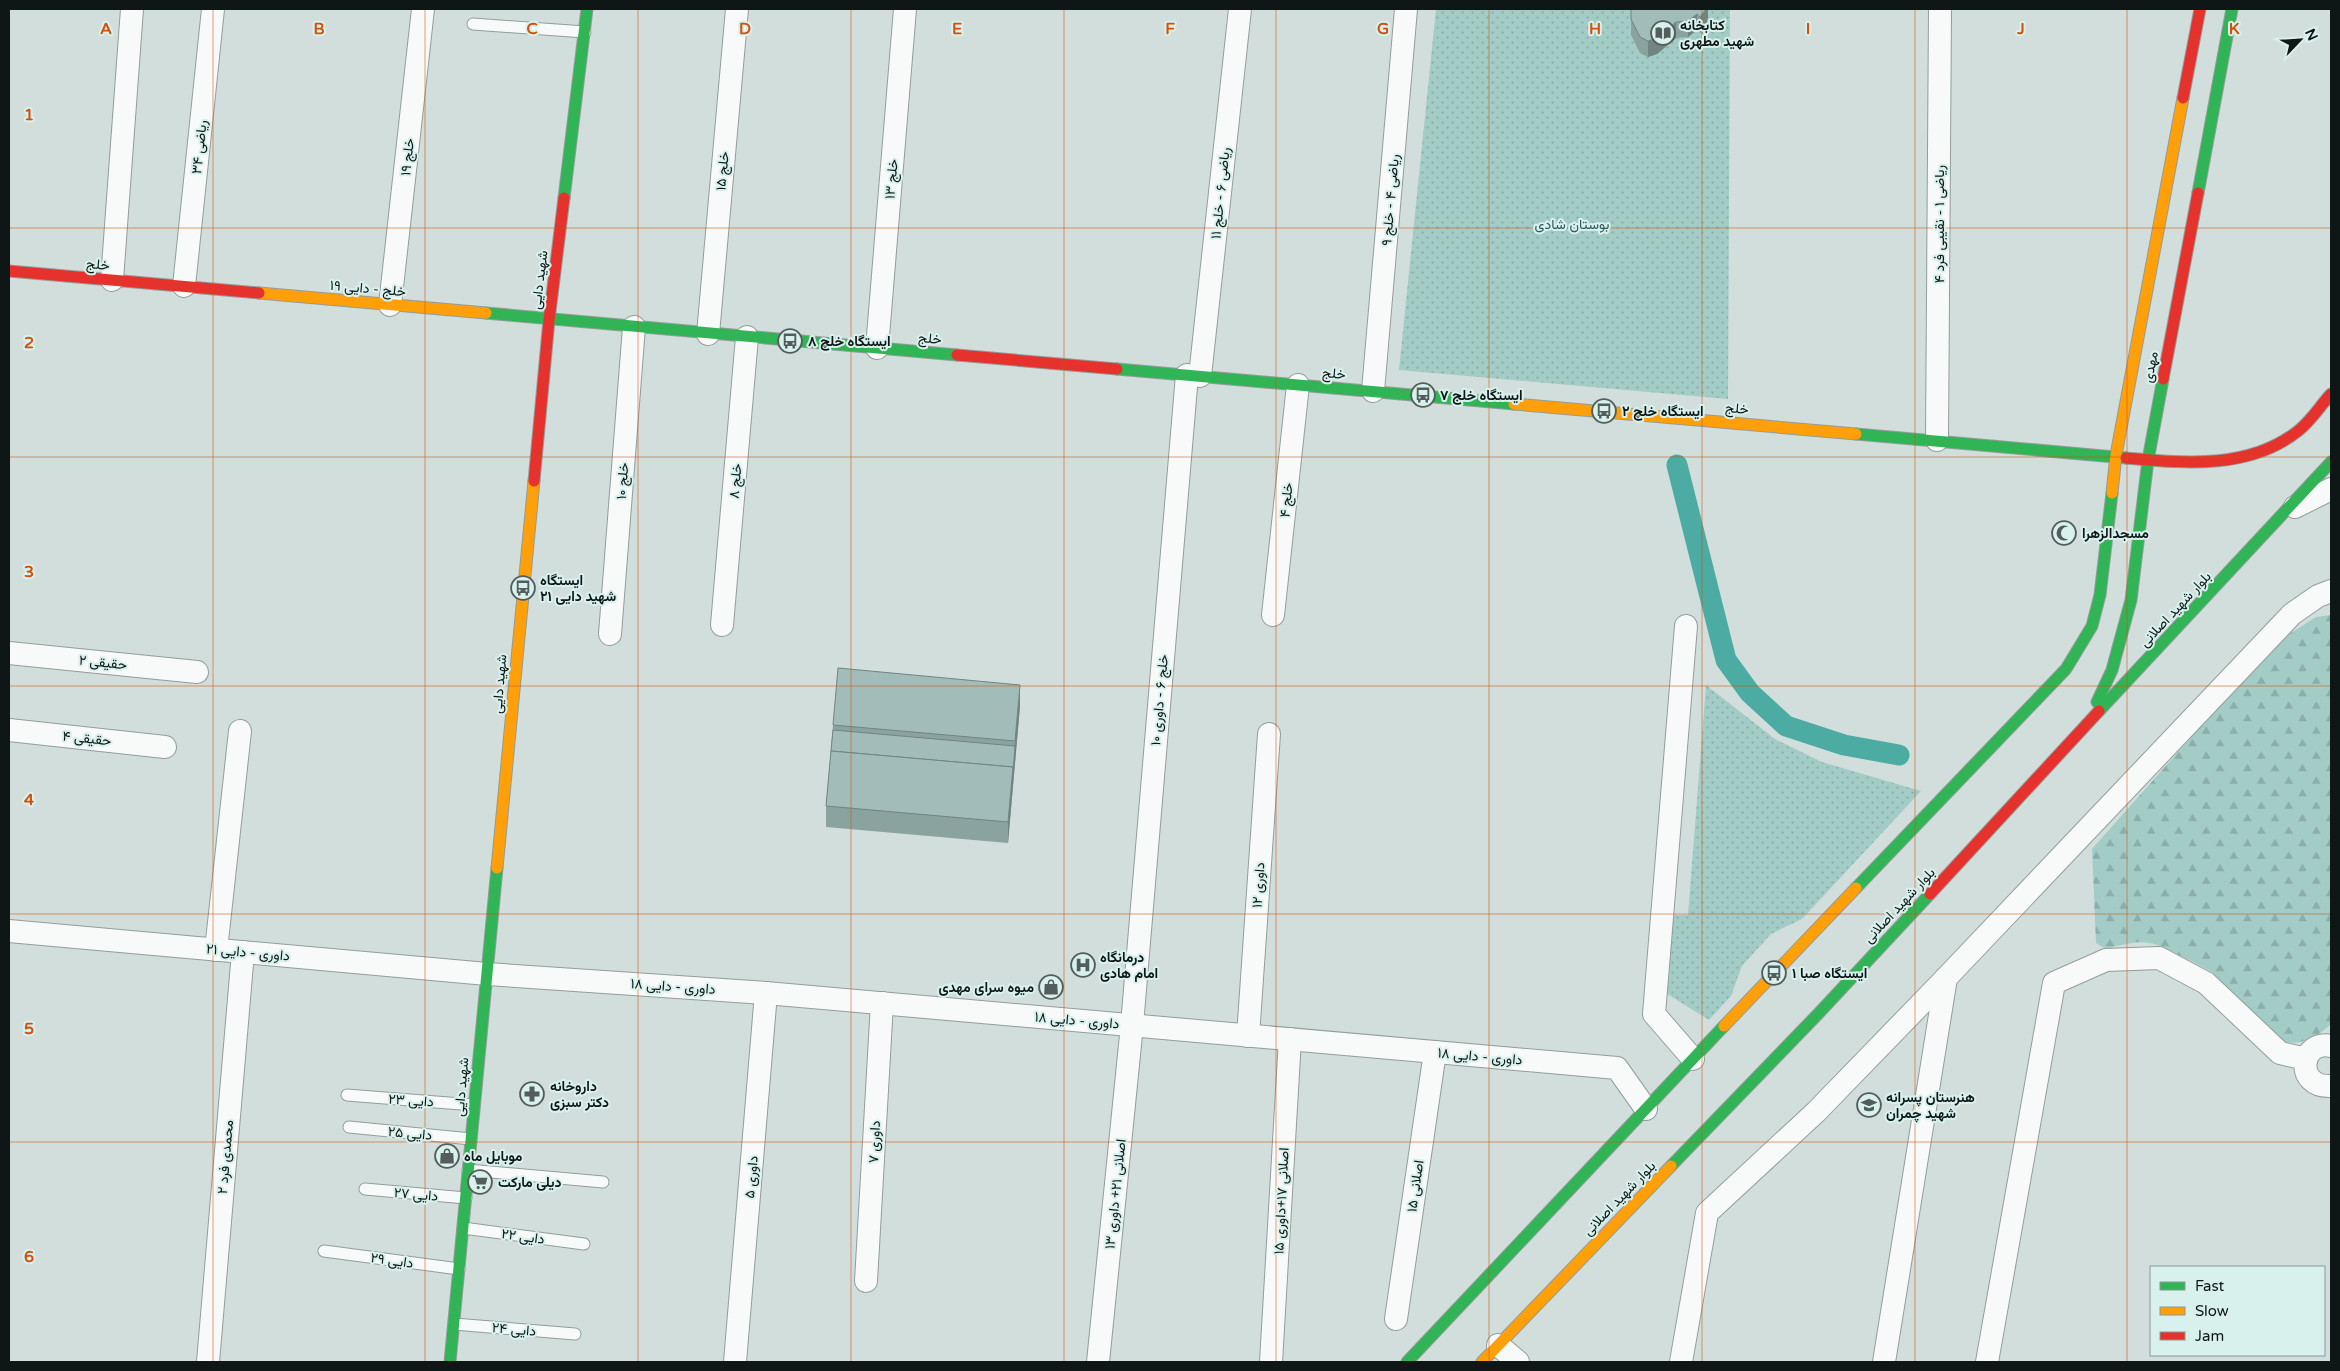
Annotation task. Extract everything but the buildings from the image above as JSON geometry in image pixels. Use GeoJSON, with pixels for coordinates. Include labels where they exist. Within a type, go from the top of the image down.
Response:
{"type":"FeatureCollection","features":[{"type":"Feature","properties":{"kind":"main road","name":"شهید دایی"},"geometry":{"type":"LineString","coordinates":[[450,1362],[549,320],[587,9]]}},
{"type":"Feature","properties":{"kind":"main road","name":"مهدی"},"geometry":{"type":"LineString","coordinates":[[1693,1059],[2066,669],[2092,626],[2100,595],[2116,455],[2200,9]]}},
{"type":"Feature","properties":{"kind":"main road","name":"مهدی"},"geometry":{"type":"LineString","coordinates":[[2085,727],[2112,670],[2131,600],[2148,460],[2232,9]]}},
{"type":"Feature","properties":{"kind":"main road","name":"خلج"},"geometry":{"type":"LineString","coordinates":[[9,271],[184,286]]}},
{"type":"Feature","properties":{"kind":"main road","name":"خلج - دایی ۱۹"},"geometry":{"type":"LineString","coordinates":[[184,286],[549,320]]}},
{"type":"Feature","properties":{"kind":"main road","name":"خلج"},"geometry":{"type":"LineString","coordinates":[[549,320],[2116,455],[2148,460]]}},
{"type":"Feature","properties":{"kind":"main road"},"geometry":{"type":"LineString","coordinates":[[2148,460],[2214,463],[2250,458],[2272,448],[2298,431],[2331,394]]}},
{"type":"Feature","properties":{"kind":"main road","name":"بلوار شهید اصلانی"},"geometry":{"type":"LineString","coordinates":[[1482,1362],[1811,1021],[2331,462]]}},
{"type":"Feature","properties":{"kind":"main road"},"geometry":{"type":"LineString","coordinates":[[1408,1362],[1693,1059]]}},
{"type":"Feature","properties":{"kind":"street"},"geometry":{"type":"LineString","coordinates":[[112,280],[132,9]]}},
{"type":"Feature","properties":{"kind":"street","name":"ریاضی ۳۴"},"geometry":{"type":"LineString","coordinates":[[184,286],[213,9]]}},
{"type":"Feature","properties":{"kind":"street","name":"خلج ۱۹"},"geometry":{"type":"LineString","coordinates":[[390,305],[423,9]]}},
{"type":"Feature","properties":{"kind":"street","name":"خلج ۱۵"},"geometry":{"type":"LineString","coordinates":[[708,334],[737,9]]}},
{"type":"Feature","properties":{"kind":"street","name":"خلج ۱۳"},"geometry":{"type":"LineString","coordinates":[[877,348],[905,9]]}},
{"type":"Feature","properties":{"kind":"street","name":"ریاضی ۶ - خلج ۱۱"},"geometry":{"type":"LineString","coordinates":[[1194,376],[1240,9]]}},
{"type":"Feature","properties":{"kind":"street","name":"ریاضی ۴ - خلج ۹"},"geometry":{"type":"LineString","coordinates":[[1373,391],[1406,9]]}},
{"type":"Feature","properties":{"kind":"street","name":"ریاضی ۱ - نقیبی فرد ۴"},"geometry":{"type":"LineString","coordinates":[[1938,440],[1940,9]]}},
{"type":"Feature","properties":{"kind":"street","name":"خلج ۱۰"},"geometry":{"type":"LineString","coordinates":[[610,634],[634,327]]}},
{"type":"Feature","properties":{"kind":"street","name":"خلج ۸"},"geometry":{"type":"LineString","coordinates":[[722,625],[747,337]]}},
{"type":"Feature","properties":{"kind":"street","name":"خلج ۶ - داوری ۱۰"},"geometry":{"type":"LineString","coordinates":[[1132,1025],[1194,376]]}},
{"type":"Feature","properties":{"kind":"street","name":"خلج ۴"},"geometry":{"type":"LineString","coordinates":[[1274,615],[1298,385]]}},
{"type":"Feature","properties":{"kind":"street"},"geometry":{"type":"LineString","coordinates":[[2286,512],[2331,489]]}},
{"type":"Feature","properties":{"kind":"street"},"geometry":{"type":"LineString","coordinates":[[1681,1362],[1707,1213],[1816,1112],[2292,614],[2318,596],[2331,591]]}},
{"type":"Feature","properties":{"kind":"street"},"geometry":{"type":"LineString","coordinates":[[1686,626],[1654,1014],[1693,1059]]}},
{"type":"Feature","properties":{"kind":"street","name":"حقیقی ۲"},"geometry":{"type":"LineString","coordinates":[[9,653],[197,672]]}},
{"type":"Feature","properties":{"kind":"street","name":"حقیقی ۴"},"geometry":{"type":"LineString","coordinates":[[9,730],[165,746]]}},
{"type":"Feature","properties":{"kind":"street"},"geometry":{"type":"LineString","coordinates":[[216,950],[240,731]]}},
{"type":"Feature","properties":{"kind":"street","name":"داوری ۱۲"},"geometry":{"type":"LineString","coordinates":[[1248,1036],[1269,734]]}},
{"type":"Feature","properties":{"kind":"street","name":"داوری - دایی ۲۱"},"geometry":{"type":"LineString","coordinates":[[9,931],[487,974]]}},
{"type":"Feature","properties":{"kind":"street","name":"محمدی فرد ۲"},"geometry":{"type":"LineString","coordinates":[[208,1362],[243,952]]}},
{"type":"Feature","properties":{"kind":"street"},"geometry":{"type":"LineString","coordinates":[[1987,1362],[2054,983],[2106,960],[2160,958],[2206,983],[2280,1053],[2306,1059]]}},
{"type":"Feature","properties":{"kind":"street","name":"داوری - دایی ۱۸"},"geometry":{"type":"LineString","coordinates":[[487,974],[766,993],[1617,1068],[1646,1109]]}},
{"type":"Feature","properties":{"kind":"street"},"geometry":{"type":"LineString","coordinates":[[1884,1362],[1946,978]]}},
{"type":"Feature","properties":{"kind":"street","name":"داوری ۵"},"geometry":{"type":"LineString","coordinates":[[735,1362],[766,993]]}},
{"type":"Feature","properties":{"kind":"street","name":"داوری ۷"},"geometry":{"type":"LineString","coordinates":[[866,1280],[882,1003]]}},
{"type":"Feature","properties":{"kind":"street","name":"اصلانی ۲۱+ داوری ۱۳"},"geometry":{"type":"LineString","coordinates":[[1098,1362],[1132,1025]]}},
{"type":"Feature","properties":{"kind":"street","name":"اصلانی ۱۷+داوری ۱۵"},"geometry":{"type":"LineString","coordinates":[[1271,1362],[1290,1039]]}},
{"type":"Feature","properties":{"kind":"street"},"geometry":{"type":"LineString","coordinates":[[2329,1044],[2316,1047],[2306,1059],[2305,1067],[2310,1080],[2322,1086],[2331,1086]]}},
{"type":"Feature","properties":{"kind":"street","name":"اصلانی ۱۵"},"geometry":{"type":"LineString","coordinates":[[1396,1319],[1435,1052]]}},
{"type":"Feature","properties":{"kind":"street"},"geometry":{"type":"LineString","coordinates":[[1498,1345],[1518,1362]]}},
{"type":"Feature","properties":{"kind":"lane"},"geometry":{"type":"LineString","coordinates":[[473,24],[585,32]]}},
{"type":"Feature","properties":{"kind":"lane","name":"دایی ۲۳"},"geometry":{"type":"LineString","coordinates":[[348,1096],[474,1105]]}},
{"type":"Feature","properties":{"kind":"lane","name":"دایی ۲۵"},"geometry":{"type":"LineString","coordinates":[[349,1127],[471,1139]]}},
{"type":"Feature","properties":{"kind":"lane"},"geometry":{"type":"LineString","coordinates":[[468,1170],[603,1182]]}},
{"type":"Feature","properties":{"kind":"lane","name":"دایی ۲۷"},"geometry":{"type":"LineString","coordinates":[[365,1189],[466,1198]]}},
{"type":"Feature","properties":{"kind":"lane","name":"دایی ۲۲"},"geometry":{"type":"LineString","coordinates":[[463,1228],[584,1244]]}},
{"type":"Feature","properties":{"kind":"lane","name":"دایی ۲۹"},"geometry":{"type":"LineString","coordinates":[[324,1251],[459,1269]]}},
{"type":"Feature","properties":{"kind":"lane","name":"دایی ۲۴"},"geometry":{"type":"LineString","coordinates":[[454,1324],[575,1334]]}},
{"type":"Feature","properties":{"kind":"green space","name":"بوستان شادی"},"geometry":{"type":"Polygon","coordinates":[[[1436,9],[1730,9],[1728,399],[1399,370],[1436,9]]]}},
{"type":"Feature","properties":{"kind":"green space"},"geometry":{"type":"Polygon","coordinates":[[[2331,615],[2331,1024],[2315,1036],[2300,1042],[2286,1042],[2273,1037],[2261,1029],[2238,1005],[2215,975],[2204,968],[2166,949],[2149,943],[2131,943],[2106,949],[2096,943],[2092,849],[2275,643],[2316,617],[2331,615]]]}},
{"type":"Feature","properties":{"kind":"green space"},"geometry":{"type":"Polygon","coordinates":[[[1706,685],[1775,739],[1822,762],[1921,791],[1802,919],[1771,934],[1742,966],[1731,996],[1709,1020],[1664,992],[1673,915],[1688,915],[1706,685]]]}},
{"type":"Feature","properties":{"kind":"waterway"},"geometry":{"type":"LineString","coordinates":[[1677,465],[1726,660],[1750,693],[1786,726],[1844,745],[1899,755]]}},
{"type":"Feature","properties":{"kind":"traffic: fast"},"geometry":{"type":"LineString","coordinates":[[564,198],[587,9]]}},
{"type":"Feature","properties":{"kind":"traffic: fast"},"geometry":{"type":"LineString","coordinates":[[2198,193],[2232,9]]}},
{"type":"Feature","properties":{"kind":"traffic: fast"},"geometry":{"type":"LineString","coordinates":[[486,313],[957,355]]}},
{"type":"Feature","properties":{"kind":"traffic: fast"},"geometry":{"type":"LineString","coordinates":[[1117,369],[1514,404]]}},
{"type":"Feature","properties":{"kind":"traffic: fast"},"geometry":{"type":"LineString","coordinates":[[2097,702],[2112,670],[2131,600],[2148,460],[2163,379]]}},
{"type":"Feature","properties":{"kind":"traffic: fast"},"geometry":{"type":"LineString","coordinates":[[1856,434],[2126,458]]}},
{"type":"Feature","properties":{"kind":"traffic: fast"},"geometry":{"type":"LineString","coordinates":[[2099,711],[2331,462]]}},
{"type":"Feature","properties":{"kind":"traffic: fast"},"geometry":{"type":"LineString","coordinates":[[1856,888],[2066,669],[2092,626],[2100,595],[2112,493]]}},
{"type":"Feature","properties":{"kind":"traffic: fast"},"geometry":{"type":"LineString","coordinates":[[450,1362],[497,868]]}},
{"type":"Feature","properties":{"kind":"traffic: fast"},"geometry":{"type":"LineString","coordinates":[[1671,1166],[1818,1014],[1930,894]]}},
{"type":"Feature","properties":{"kind":"traffic: fast"},"geometry":{"type":"LineString","coordinates":[[1407,1362],[1724,1026]]}},
{"type":"Feature","properties":{"kind":"traffic: slow"},"geometry":{"type":"LineString","coordinates":[[2112,493],[2116,455],[2183,98]]}},
{"type":"Feature","properties":{"kind":"traffic: slow"},"geometry":{"type":"LineString","coordinates":[[259,293],[486,313]]}},
{"type":"Feature","properties":{"kind":"traffic: slow"},"geometry":{"type":"LineString","coordinates":[[1514,404],[1856,434]]}},
{"type":"Feature","properties":{"kind":"traffic: slow"},"geometry":{"type":"LineString","coordinates":[[497,868],[534,481]]}},
{"type":"Feature","properties":{"kind":"traffic: slow"},"geometry":{"type":"LineString","coordinates":[[1724,1026],[1856,888]]}},
{"type":"Feature","properties":{"kind":"traffic: slow"},"geometry":{"type":"LineString","coordinates":[[1482,1362],[1671,1166]]}},
{"type":"Feature","properties":{"kind":"traffic: jam"},"geometry":{"type":"LineString","coordinates":[[2183,98],[2200,9]]}},
{"type":"Feature","properties":{"kind":"traffic: jam"},"geometry":{"type":"LineString","coordinates":[[2163,379],[2198,193]]}},
{"type":"Feature","properties":{"kind":"traffic: jam"},"geometry":{"type":"LineString","coordinates":[[534,481],[549,320],[564,198]]}},
{"type":"Feature","properties":{"kind":"traffic: jam"},"geometry":{"type":"LineString","coordinates":[[9,271],[259,293]]}},
{"type":"Feature","properties":{"kind":"traffic: jam"},"geometry":{"type":"LineString","coordinates":[[957,355],[1117,369]]}},
{"type":"Feature","properties":{"kind":"traffic: jam"},"geometry":{"type":"LineString","coordinates":[[2126,458],[2193,462],[2237,458],[2259,452],[2279,444],[2303,427],[2331,394]]}},
{"type":"Feature","properties":{"kind":"traffic: jam"},"geometry":{"type":"LineString","coordinates":[[1930,894],[2099,711]]}},
{"type":"Feature","properties":{"kind":"place","name":"کتابخانه شهید مطهری"},"geometry":{"type":"Point","coordinates":[1663,33]}},
{"type":"Feature","properties":{"kind":"place","name":"ایستگاه خلچ ۸"},"geometry":{"type":"Point","coordinates":[790,341]}},
{"type":"Feature","properties":{"kind":"place","name":"ایستگاه خلج ۷"},"geometry":{"type":"Point","coordinates":[1423,395]}},
{"type":"Feature","properties":{"kind":"place","name":"ایستگاه خلچ ۲"},"geometry":{"type":"Point","coordinates":[1604,411]}},
{"type":"Feature","properties":{"kind":"place","name":"مسجدالزهرا"},"geometry":{"type":"Point","coordinates":[2064,533]}},
{"type":"Feature","properties":{"kind":"place","name":"ایستگاه شهید دایی ۲۱"},"geometry":{"type":"Point","coordinates":[523,588]}},
{"type":"Feature","properties":{"kind":"place","name":"درمانگاه امام هادی"},"geometry":{"type":"Point","coordinates":[1083,965]}},
{"type":"Feature","properties":{"kind":"place","name":"ایستگاه صبا ۱"},"geometry":{"type":"Point","coordinates":[1774,973]}},
{"type":"Feature","properties":{"kind":"place","name":"میوه سرای مهدی"},"geometry":{"type":"Point","coordinates":[1051,987]}},
{"type":"Feature","properties":{"kind":"place","name":"داروخانه دکتر سبزی"},"geometry":{"type":"Point","coordinates":[532,1094]}},
{"type":"Feature","properties":{"kind":"place","name":"هنرستان پسرانه شهید چمران"},"geometry":{"type":"Point","coordinates":[1869,1105]}},
{"type":"Feature","properties":{"kind":"place","name":"موبایل ماه"},"geometry":{"type":"Point","coordinates":[447,1156]}},
{"type":"Feature","properties":{"kind":"place","name":"دیلی مارکت"},"geometry":{"type":"Point","coordinates":[480,1182]}}]}
